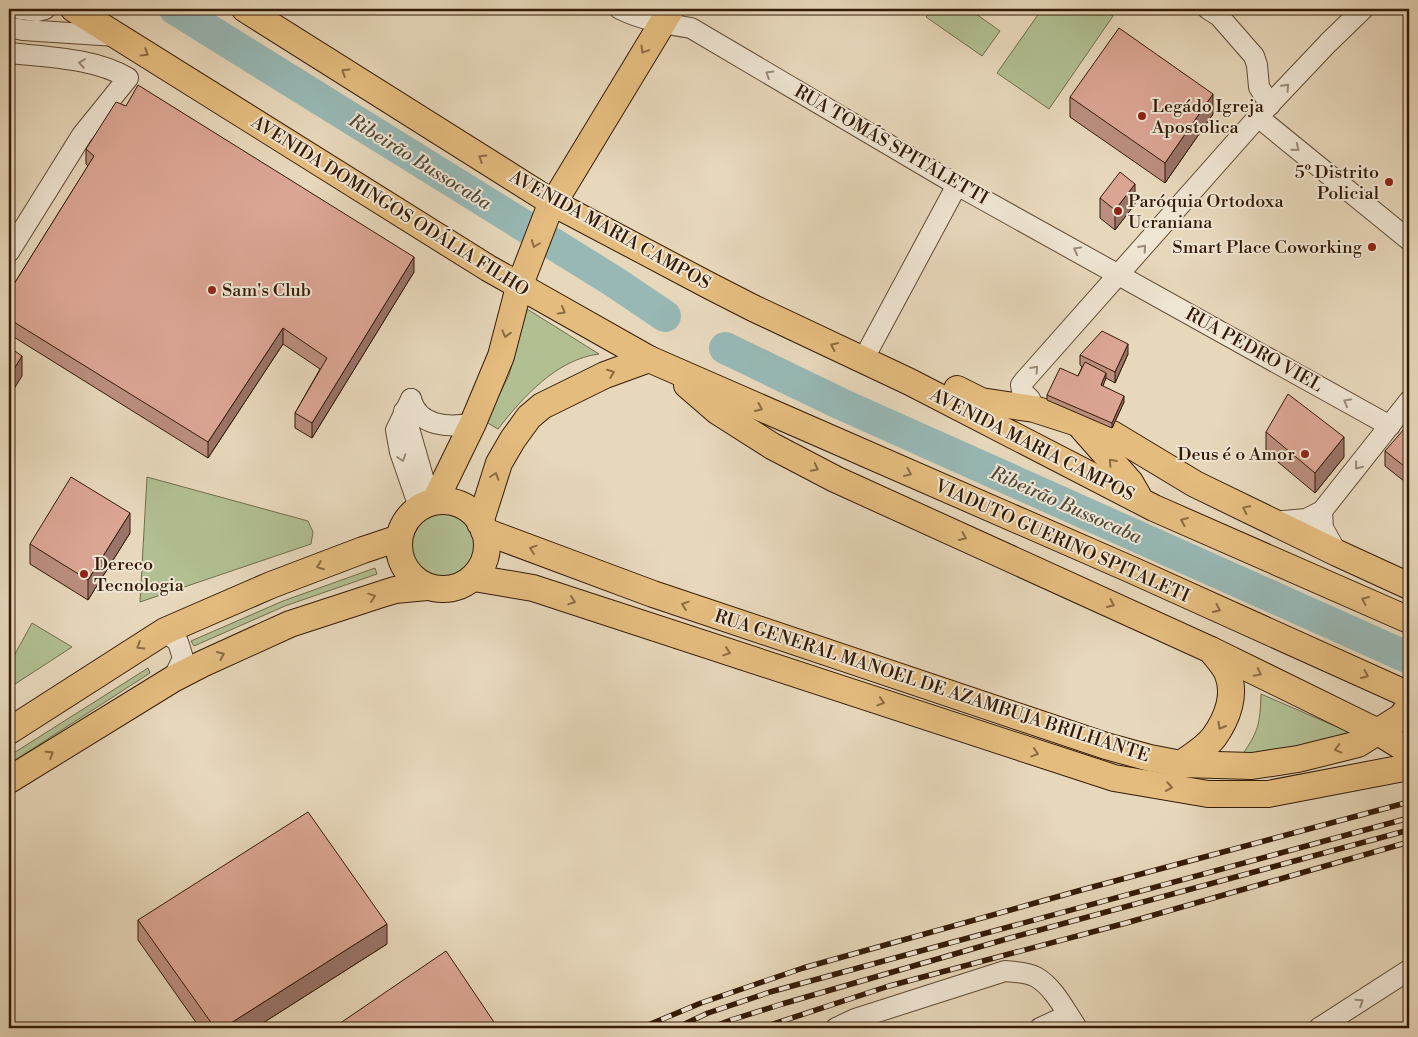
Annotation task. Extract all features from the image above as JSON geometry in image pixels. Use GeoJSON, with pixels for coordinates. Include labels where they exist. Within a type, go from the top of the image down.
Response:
{"type":"FeatureCollection","features":[{"type":"Feature","properties":{"kind":"main road","name":"AVENIDA DOMINGOS ODÁLIA FILHO"},"geometry":{"type":"LineString","coordinates":[[74,9],[656,362],[714,388]]}},
{"type":"Feature","properties":{"kind":"main road","name":"AVENIDA MARIA CAMPOS"},"geometry":{"type":"LineString","coordinates":[[245,9],[550,208],[753,308],[910,382],[1147,504],[1409,620]]}},
{"type":"Feature","properties":{"kind":"main road"},"geometry":{"type":"LineString","coordinates":[[427,588],[408,573],[398,551],[399,538],[406,521],[428,503],[473,423],[501,356],[521,281],[550,208],[666,16]]}},
{"type":"Feature","properties":{"kind":"main road"},"geometry":{"type":"LineString","coordinates":[[482,527],[499,463],[529,417],[542,406],[605,375],[656,362],[717,411],[772,446],[835,478],[1211,650],[1378,732],[1409,752]]}},
{"type":"Feature","properties":{"kind":"main road","name":"AVENIDA MARIA CAMPOS"},"geometry":{"type":"LineString","coordinates":[[910,382],[943,382],[982,401],[1034,409],[1112,434],[1195,484],[1409,586]]}},
{"type":"Feature","properties":{"kind":"main road","name":"VIADUTO GUERINO SPITALETI"},"geometry":{"type":"LineString","coordinates":[[714,388],[1122,566],[1409,695]]}},
{"type":"Feature","properties":{"kind":"main road"},"geometry":{"type":"LineString","coordinates":[[1078,422],[1147,504]]}},
{"type":"Feature","properties":{"kind":"main road"},"geometry":{"type":"LineString","coordinates":[[9,780],[173,679],[290,624],[395,590],[427,588],[440,590],[464,585],[474,578],[486,556],[487,544],[482,527],[474,514],[456,503],[428,503]]}},
{"type":"Feature","properties":{"kind":"main road","name":"RUA GENERAL MANOEL DE AZAMBUJA BRILHANTE"},"geometry":{"type":"LineString","coordinates":[[482,527],[653,594],[1087,740],[1150,758],[1181,764],[1252,766],[1289,760],[1358,744],[1401,717],[1409,707]]}},
{"type":"Feature","properties":{"kind":"main road"},"geometry":{"type":"LineString","coordinates":[[9,731],[165,631],[271,585],[399,538]]}},
{"type":"Feature","properties":{"kind":"main road","name":"RUA GENERAL MANOEL DE AZAMBUJA BRILHANTE"},"geometry":{"type":"LineString","coordinates":[[474,578],[533,588],[1114,778],[1208,794],[1268,794],[1409,767]]}},
{"type":"Feature","properties":{"kind":"main road"},"geometry":{"type":"LineString","coordinates":[[1181,764],[1214,738],[1228,712],[1231,691],[1227,672],[1211,650]]}},
{"type":"Feature","properties":{"kind":"street"},"geometry":{"type":"LineString","coordinates":[[21,9],[37,11],[45,9]]}},
{"type":"Feature","properties":{"kind":"street","name":"RUA TOMÁS SPITALETTI"},"geometry":{"type":"LineString","coordinates":[[620,9],[632,15],[666,16],[692,28],[957,185],[1119,274]]}},
{"type":"Feature","properties":{"kind":"street"},"geometry":{"type":"LineString","coordinates":[[1034,409],[1030,400],[1022,391],[1021,386],[1024,381],[1264,111],[1328,43],[1364,9]]}},
{"type":"Feature","properties":{"kind":"street"},"geometry":{"type":"LineString","coordinates":[[1217,11],[1254,56],[1264,111],[1409,240]]}},
{"type":"Feature","properties":{"kind":"street"},"geometry":{"type":"LineString","coordinates":[[9,27],[23,30],[118,36]]}},
{"type":"Feature","properties":{"kind":"street"},"geometry":{"type":"LineString","coordinates":[[9,53],[93,65],[116,71],[128,78],[82,135],[9,252]]}},
{"type":"Feature","properties":{"kind":"street"},"geometry":{"type":"LineString","coordinates":[[863,360],[957,185]]}},
{"type":"Feature","properties":{"kind":"street","name":"RUA PEDRO VIEL"},"geometry":{"type":"LineString","coordinates":[[1119,274],[1390,426]]}},
{"type":"Feature","properties":{"kind":"street"},"geometry":{"type":"LineString","coordinates":[[1273,522],[1306,519],[1322,511],[1409,400]]}},
{"type":"Feature","properties":{"kind":"street"},"geometry":{"type":"LineString","coordinates":[[428,503],[408,405],[413,406],[430,422],[441,426],[453,427],[473,423]]}},
{"type":"Feature","properties":{"kind":"street"},"geometry":{"type":"LineString","coordinates":[[1322,511],[1323,528],[1337,553]]}},
{"type":"Feature","properties":{"kind":"street"},"geometry":{"type":"LineString","coordinates":[[165,631],[178,642],[183,658],[173,679]]}},
{"type":"Feature","properties":{"kind":"street"},"geometry":{"type":"LineString","coordinates":[[1319,1028],[1409,970]]}},
{"type":"Feature","properties":{"kind":"street"},"geometry":{"type":"LineString","coordinates":[[836,1028],[856,1019],[1005,971],[1020,972],[1036,977],[1052,991],[1073,1022],[1040,1028]]}},
{"type":"Feature","properties":{"kind":"green space"},"geometry":{"type":"Polygon","coordinates":[[[932,9],[969,9],[1000,31],[982,56],[926,17],[932,9]]]}},
{"type":"Feature","properties":{"kind":"green space"},"geometry":{"type":"Polygon","coordinates":[[[1042,9],[1102,9],[1113,16],[1049,109],[997,73],[1042,9]]]}},
{"type":"Feature","properties":{"kind":"green space"},"geometry":{"type":"Polygon","coordinates":[[[527,309],[599,354],[584,357],[555,371],[518,404],[498,429],[486,422],[509,375],[527,309]]]}},
{"type":"Feature","properties":{"kind":"green space"},"geometry":{"type":"Polygon","coordinates":[[[147,477],[308,521],[313,532],[311,544],[140,602],[147,477]]]}},
{"type":"Feature","properties":{"kind":"green space"},"geometry":{"type":"Polygon","coordinates":[[[443,514],[456,517],[467,524],[474,535],[477,548],[474,561],[467,572],[456,579],[443,582],[430,579],[419,572],[412,561],[409,548],[412,535],[419,524],[430,517],[443,514]]]}},
{"type":"Feature","properties":{"kind":"green space"},"geometry":{"type":"Polygon","coordinates":[[[375,568],[377,574],[285,606],[194,646],[191,641],[283,601],[375,568]]]}},
{"type":"Feature","properties":{"kind":"green space"},"geometry":{"type":"Polygon","coordinates":[[[32,623],[72,647],[9,688],[9,665],[32,623]]]}},
{"type":"Feature","properties":{"kind":"green space"},"geometry":{"type":"Polygon","coordinates":[[[148,668],[150,673],[9,764],[9,756],[148,668]]]}},
{"type":"Feature","properties":{"kind":"green space"},"geometry":{"type":"Polygon","coordinates":[[[1261,694],[1351,733],[1336,741],[1242,755],[1258,726],[1261,694]]]}},
{"type":"Feature","properties":{"kind":"building","name":"Legádo Igreja Apostolica"},"geometry":{"type":"Polygon","coordinates":[[[1119,28],[1213,94],[1165,163],[1070,97],[1119,28]]]}},
{"type":"Feature","properties":{"kind":"building","name":"Sam's Club"},"geometry":{"type":"Polygon","coordinates":[[[138,85],[414,257],[312,423],[295,413],[327,358],[283,328],[208,442],[9,319],[9,292],[94,156],[86,149],[116,102],[126,106],[138,85]]]}},
{"type":"Feature","properties":{"kind":"building"},"geometry":{"type":"Polygon","coordinates":[[[1120,172],[1135,184],[1115,210],[1100,198],[1120,172]]]}},
{"type":"Feature","properties":{"kind":"building"},"geometry":{"type":"Polygon","coordinates":[[[1102,331],[1128,344],[1115,372],[1080,355],[1102,331]]]}},
{"type":"Feature","properties":{"kind":"building"},"geometry":{"type":"Polygon","coordinates":[[[9,347],[22,356],[9,377],[9,347]]]}},
{"type":"Feature","properties":{"kind":"building"},"geometry":{"type":"Polygon","coordinates":[[[1085,362],[1106,373],[1101,385],[1124,396],[1112,423],[1047,395],[1060,368],[1078,376],[1085,362]]]}},
{"type":"Feature","properties":{"kind":"building"},"geometry":{"type":"Polygon","coordinates":[[[1288,394],[1344,437],[1315,473],[1266,432],[1288,394]]]}},
{"type":"Feature","properties":{"kind":"building"},"geometry":{"type":"Polygon","coordinates":[[[1405,428],[1409,432],[1409,470],[1385,451],[1405,428]]]}},
{"type":"Feature","properties":{"kind":"building"},"geometry":{"type":"Polygon","coordinates":[[[71,477],[130,513],[88,580],[30,544],[71,477]]]}},
{"type":"Feature","properties":{"kind":"building"},"geometry":{"type":"Polygon","coordinates":[[[308,812],[387,924],[223,1028],[215,1028],[138,920],[308,812]]]}},
{"type":"Feature","properties":{"kind":"building"},"geometry":{"type":"Polygon","coordinates":[[[446,951],[498,1028],[333,1028],[446,951]]]}},
{"type":"Feature","properties":{"kind":"waterway","name":"Ribeirão Bussocaba"},"geometry":{"type":"LineString","coordinates":[[175,9],[613,281],[665,316]]}},
{"type":"Feature","properties":{"kind":"waterway","name":"Ribeirão Bussocaba"},"geometry":{"type":"LineString","coordinates":[[725,348],[841,404],[1409,658]]}},
{"type":"Feature","properties":{"kind":"railway"},"geometry":{"type":"LineString","coordinates":[[641,1028],[701,1003],[803,968],[1085,889],[1409,802]]}},
{"type":"Feature","properties":{"kind":"railway"},"geometry":{"type":"LineString","coordinates":[[676,1028],[708,1013],[770,992],[1409,818]]}},
{"type":"Feature","properties":{"kind":"railway"},"geometry":{"type":"LineString","coordinates":[[710,1028],[782,1004],[1010,938],[1409,830]]}},
{"type":"Feature","properties":{"kind":"railway"},"geometry":{"type":"LineString","coordinates":[[761,1028],[889,986],[1126,923],[1409,842]]}},
{"type":"Feature","properties":{"kind":"place","name":"Legádo Igreja Apostolica"},"geometry":{"type":"Point","coordinates":[1142,116]}},
{"type":"Feature","properties":{"kind":"place","name":"5º Distrito Policial"},"geometry":{"type":"Point","coordinates":[1389,182]}},
{"type":"Feature","properties":{"kind":"place","name":"Paróquia Ortodoxa Ucraniana"},"geometry":{"type":"Point","coordinates":[1118,211]}},
{"type":"Feature","properties":{"kind":"place","name":"Smart Place Coworking"},"geometry":{"type":"Point","coordinates":[1372,247]}},
{"type":"Feature","properties":{"kind":"place","name":"Sam's Club"},"geometry":{"type":"Point","coordinates":[212,290]}},
{"type":"Feature","properties":{"kind":"place","name":"Deus é o Amor"},"geometry":{"type":"Point","coordinates":[1305,454]}},
{"type":"Feature","properties":{"kind":"place","name":"Dereco Tecnologia"},"geometry":{"type":"Point","coordinates":[84,574]}}]}
